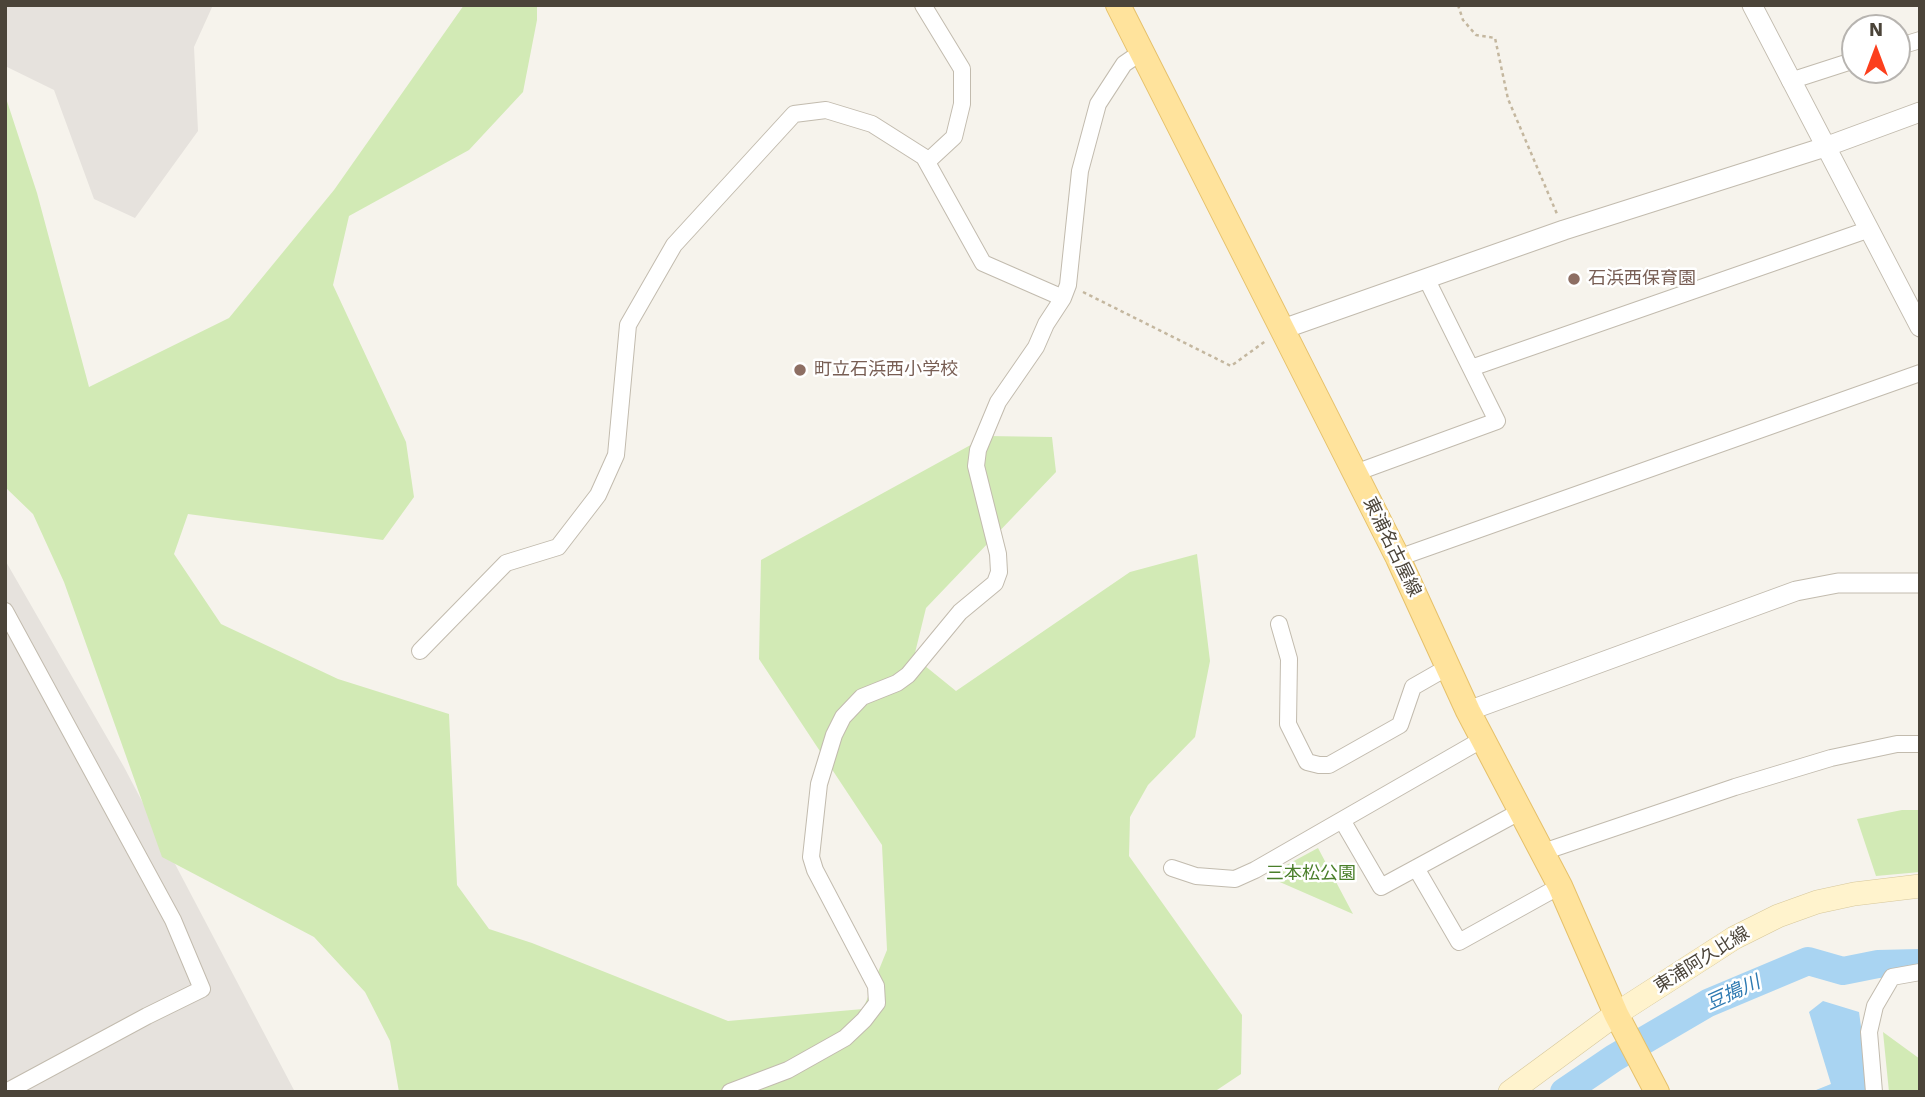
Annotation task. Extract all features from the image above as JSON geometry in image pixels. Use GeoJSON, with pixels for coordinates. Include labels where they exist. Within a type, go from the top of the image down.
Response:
{"type":"FeatureCollection","features":[{"type":"Feature","properties":{"kind":"main road","name":"東浦名古屋線"},"geometry":{"type":"LineString","coordinates":[[1118,5],[1398,558],[1468,711],[1560,886],[1616,1014],[1654,1086]]}},
{"type":"Feature","properties":{"kind":"main road","name":"東浦阿久比線"},"geometry":{"type":"LineString","coordinates":[[1510,1092],[1616,1014],[1734,938],[1778,916],[1817,902],[1854,894],[1920,886]]}},
{"type":"Feature","properties":{"kind":"street"},"geometry":{"type":"LineString","coordinates":[[923,5],[962,69],[962,104],[954,136],[927,162]]}},
{"type":"Feature","properties":{"kind":"street"},"geometry":{"type":"LineString","coordinates":[[1752,5],[1917,316]]}},
{"type":"Feature","properties":{"kind":"street"},"geometry":{"type":"LineString","coordinates":[[730,1092],[788,1070],[845,1038],[877,1003],[876,986],[815,870],[811,857],[818,784],[834,735],[844,717],[862,697],[897,683],[908,674],[960,612],[995,583],[999,572],[998,554],[976,466],[978,450],[998,402],[1036,347],[1065,291],[1080,171],[1098,104],[1124,64],[1140,52]]}},
{"type":"Feature","properties":{"kind":"street"},"geometry":{"type":"LineString","coordinates":[[1790,81],[1841,65]]}},
{"type":"Feature","properties":{"kind":"street"},"geometry":{"type":"LineString","coordinates":[[420,651],[506,563],[558,547],[598,495],[616,455],[628,325],[674,245],[794,114],[826,110],[872,124],[924,157],[983,263],[1065,291]]}},
{"type":"Feature","properties":{"kind":"street"},"geometry":{"type":"LineString","coordinates":[[1283,329],[1564,230],[1825,147],[1920,112]]}},
{"type":"Feature","properties":{"kind":"street"},"geometry":{"type":"LineString","coordinates":[[1471,368],[1870,229]]}},
{"type":"Feature","properties":{"kind":"street"},"geometry":{"type":"LineString","coordinates":[[1355,473],[1497,421],[1426,278]]}},
{"type":"Feature","properties":{"kind":"street"},"geometry":{"type":"LineString","coordinates":[[1398,558],[1920,373]]}},
{"type":"Feature","properties":{"kind":"street"},"geometry":{"type":"LineString","coordinates":[[1468,711],[1796,591],[1839,583],[1920,583]]}},
{"type":"Feature","properties":{"kind":"street"},"geometry":{"type":"LineString","coordinates":[[5,611],[173,920],[202,989],[6,1092]]}},
{"type":"Feature","properties":{"kind":"street"},"geometry":{"type":"LineString","coordinates":[[1279,624],[1289,659],[1288,724],[1307,762],[1329,765],[1400,725],[1413,687],[1448,667]]}},
{"type":"Feature","properties":{"kind":"street"},"geometry":{"type":"LineString","coordinates":[[1172,868],[1196,876],[1235,879],[1483,739]]}},
{"type":"Feature","properties":{"kind":"street"},"geometry":{"type":"LineString","coordinates":[[1543,852],[1735,787],[1831,758],[1897,744],[1920,744]]}},
{"type":"Feature","properties":{"kind":"street"},"geometry":{"type":"LineString","coordinates":[[1342,820],[1381,887],[1521,811]]}},
{"type":"Feature","properties":{"kind":"street"},"geometry":{"type":"LineString","coordinates":[[1416,868],[1459,942],[1560,886]]}},
{"type":"Feature","properties":{"kind":"street"},"geometry":{"type":"LineString","coordinates":[[1874,1092],[1869,1032],[1875,1006],[1892,977],[1920,972]]}},
{"type":"Feature","properties":{"kind":"path"},"geometry":{"type":"LineString","coordinates":[[1458,5],[1463,20],[1476,35],[1495,38],[1508,99],[1564,230]]}},
{"type":"Feature","properties":{"kind":"path"},"geometry":{"type":"LineString","coordinates":[[1065,291],[1231,366],[1283,329]]}},
{"type":"Feature","properties":{"kind":"shaded area"},"geometry":{"type":"Polygon","coordinates":[[[5,5],[213,5],[194,47],[198,131],[135,218],[94,199],[54,90],[5,66],[5,5]]]}},
{"type":"Feature","properties":{"kind":"shaded area"},"geometry":{"type":"Polygon","coordinates":[[[5,560],[124,767],[295,1092],[5,1092],[5,560]]]}},
{"type":"Feature","properties":{"kind":"green space"},"geometry":{"type":"Polygon","coordinates":[[[464,5],[537,5],[537,20],[523,92],[469,150],[349,216],[333,285],[406,442],[414,497],[383,540],[188,514],[174,554],[221,624],[338,679],[449,714],[457,885],[489,929],[532,943],[728,1021],[863,1009],[887,950],[882,845],[759,659],[761,560],[987,436],[1052,437],[1056,472],[926,608],[914,657],[956,691],[1130,572],[1197,554],[1210,661],[1195,737],[1148,785],[1130,817],[1129,856],[1242,1015],[1241,1074],[1214,1092],[399,1092],[390,1041],[365,992],[314,937],[162,857],[64,582],[33,514],[5,487],[5,95],[37,193],[89,387],[229,318],[334,190],[464,5]]]}},
{"type":"Feature","properties":{"kind":"green space"},"geometry":{"type":"Polygon","coordinates":[[[1902,810],[1920,810],[1920,872],[1876,876],[1857,819],[1902,810]]]}},
{"type":"Feature","properties":{"kind":"green space","name":"三本松公園"},"geometry":{"type":"Polygon","coordinates":[[[1318,848],[1353,914],[1266,876],[1318,848]]]}},
{"type":"Feature","properties":{"kind":"green space"},"geometry":{"type":"Polygon","coordinates":[[[1883,1032],[1920,1059],[1920,1092],[1889,1092],[1883,1032]]]}},
{"type":"Feature","properties":{"kind":"water"},"geometry":{"type":"Polygon","coordinates":[[[1823,1001],[1859,1012],[1870,1092],[1816,1090],[1831,1084],[1809,1012],[1823,1001]]]}},
{"type":"Feature","properties":{"kind":"waterway","name":"豆搗川"},"geometry":{"type":"LineString","coordinates":[[1564,1092],[1614,1058],[1708,1003],[1808,961],[1843,971],[1878,964],[1920,963]]}},
{"type":"Feature","properties":{"kind":"place","name":"石浜西保育園"},"geometry":{"type":"Point","coordinates":[1574,279]}},
{"type":"Feature","properties":{"kind":"place","name":"町立石浜西小学校"},"geometry":{"type":"Point","coordinates":[800,370]}}]}
